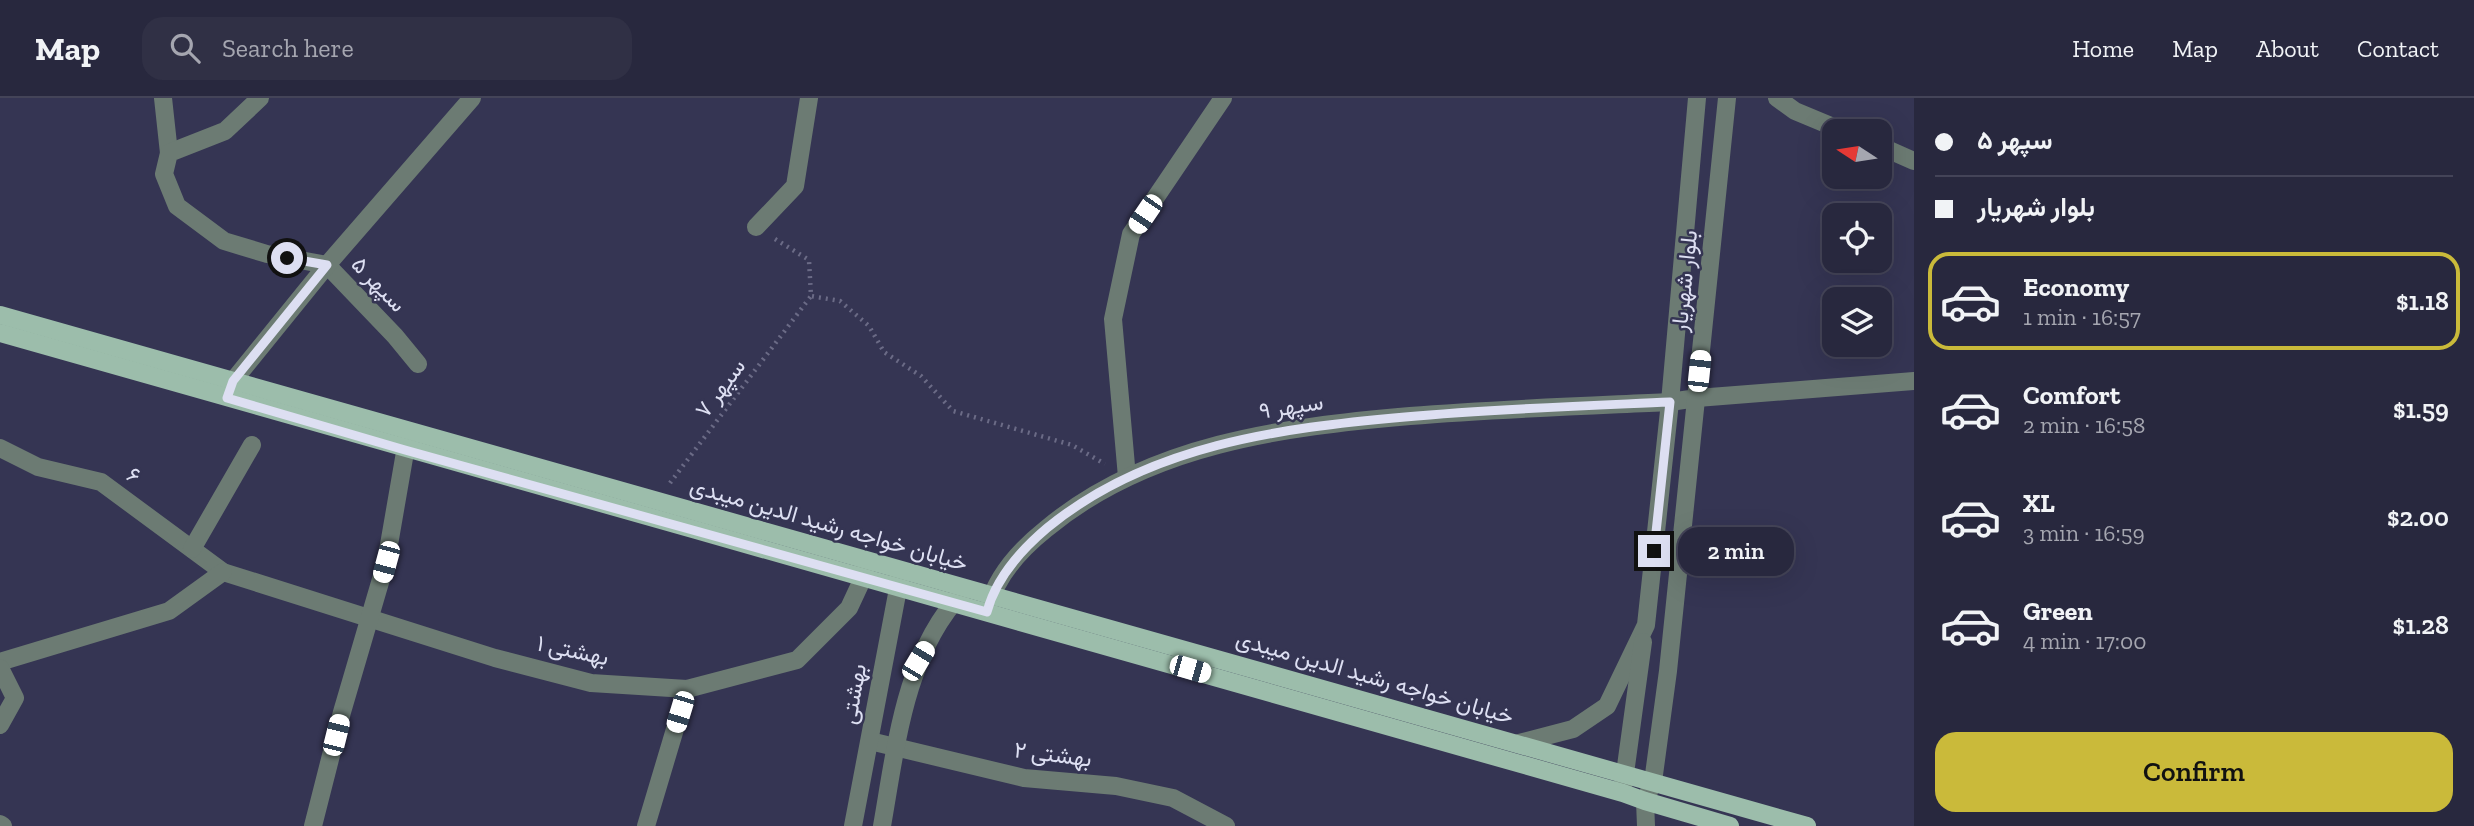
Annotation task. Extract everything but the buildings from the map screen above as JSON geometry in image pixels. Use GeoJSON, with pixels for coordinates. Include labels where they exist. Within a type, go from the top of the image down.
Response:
{"type":"FeatureCollection","features":[{"type":"Feature","properties":{"kind":"main road","name":"خیابان خواجه رشید الدین میبدی"},"geometry":{"type":"LineString","coordinates":[[0,315],[405,450],[863,578],[899,578],[992,594],[1807,826]]}},
{"type":"Feature","properties":{"kind":"main road","name":"خیابان خواجه رشید الدین میبدی"},"geometry":{"type":"LineString","coordinates":[[0,334],[408,432],[867,560],[899,578],[954,602],[1730,826]]}},
{"type":"Feature","properties":{"kind":"street","name":"سپهر ۵"},"geometry":{"type":"LineString","coordinates":[[163,98],[169,153],[163,174],[177,206],[224,241],[267,254],[327,265],[396,336],[418,364]]}},
{"type":"Feature","properties":{"kind":"street"},"geometry":{"type":"LineString","coordinates":[[169,153],[225,131],[260,98]]}},
{"type":"Feature","properties":{"kind":"street"},"geometry":{"type":"LineString","coordinates":[[230,390],[327,265],[472,98]]}},
{"type":"Feature","properties":{"kind":"street"},"geometry":{"type":"LineString","coordinates":[[756,227],[796,186],[810,98]]}},
{"type":"Feature","properties":{"kind":"street"},"geometry":{"type":"LineString","coordinates":[[1127,477],[1113,319],[1131,234],[1223,98]]}},
{"type":"Feature","properties":{"kind":"street","name":"بلوار شهریار"},"geometry":{"type":"LineString","coordinates":[[1623,793],[1646,625],[1670,402],[1697,98]]}},
{"type":"Feature","properties":{"kind":"street","name":"بلوار شهریار"},"geometry":{"type":"LineString","coordinates":[[1645,802],[1653,782],[1669,657],[1727,98]]}},
{"type":"Feature","properties":{"kind":"street"},"geometry":{"type":"LineString","coordinates":[[1777,98],[1795,111],[1822,122]]}},
{"type":"Feature","properties":{"kind":"street"},"geometry":{"type":"LineString","coordinates":[[1892,151],[1914,161]]}},
{"type":"Feature","properties":{"kind":"street","name":"سپهر ۹"},"geometry":{"type":"LineString","coordinates":[[987,612],[992,594],[1023,548],[1063,515],[1108,485],[1224,442],[1322,424],[1473,411],[1670,402],[1914,381]]}},
{"type":"Feature","properties":{"kind":"street"},"geometry":{"type":"LineString","coordinates":[[313,826],[342,712],[386,562],[408,432]]}},
{"type":"Feature","properties":{"kind":"street"},"geometry":{"type":"LineString","coordinates":[[192,549],[252,445]]}},
{"type":"Feature","properties":{"kind":"street","name":"۶"},"geometry":{"type":"LineString","coordinates":[[0,448],[38,467],[101,482],[223,572]]}},
{"type":"Feature","properties":{"kind":"street","name":"بهشتی ۱"},"geometry":{"type":"LineString","coordinates":[[223,572],[495,658],[591,683],[687,689],[797,660],[849,608],[863,578],[867,560]]}},
{"type":"Feature","properties":{"kind":"street"},"geometry":{"type":"LineString","coordinates":[[0,662],[169,611],[223,572]]}},
{"type":"Feature","properties":{"kind":"street","name":"بهشتی"},"geometry":{"type":"LineString","coordinates":[[853,826],[899,578]]}},
{"type":"Feature","properties":{"kind":"street"},"geometry":{"type":"LineString","coordinates":[[882,826],[905,705],[918,661],[954,602],[967,588]]}},
{"type":"Feature","properties":{"kind":"street","name":"بلوار شهریار"},"geometry":{"type":"LineString","coordinates":[[1519,743],[1573,729],[1607,706],[1646,625]]}},
{"type":"Feature","properties":{"kind":"street"},"geometry":{"type":"LineString","coordinates":[[0,668],[15,698],[0,725]]}},
{"type":"Feature","properties":{"kind":"street"},"geometry":{"type":"LineString","coordinates":[[646,826],[687,689]]}},
{"type":"Feature","properties":{"kind":"street","name":"بهشتی ۲"},"geometry":{"type":"LineString","coordinates":[[870,741],[1024,778],[1116,786],[1173,798],[1227,826]]}},
{"type":"Feature","properties":{"kind":"street"},"geometry":{"type":"LineString","coordinates":[[1645,802],[1646,826]]}},
{"type":"Feature","properties":{"kind":"path"},"geometry":{"type":"LineString","coordinates":[[756,227],[808,260],[811,296],[840,301],[869,326],[884,352],[921,376],[953,411],[1072,445],[1127,477]]}},
{"type":"Feature","properties":{"kind":"path","name":"سپهر ۷"},"geometry":{"type":"LineString","coordinates":[[657,501],[811,296]]}},
{"type":"Feature","properties":{"kind":"route"},"geometry":{"type":"LineString","coordinates":[[287,258],[327,265],[233,381],[227,398],[987,612],[992,594],[1023,548],[1063,515],[1108,485],[1224,442],[1322,424],[1473,411],[1670,402],[1654,551]]}}]}
